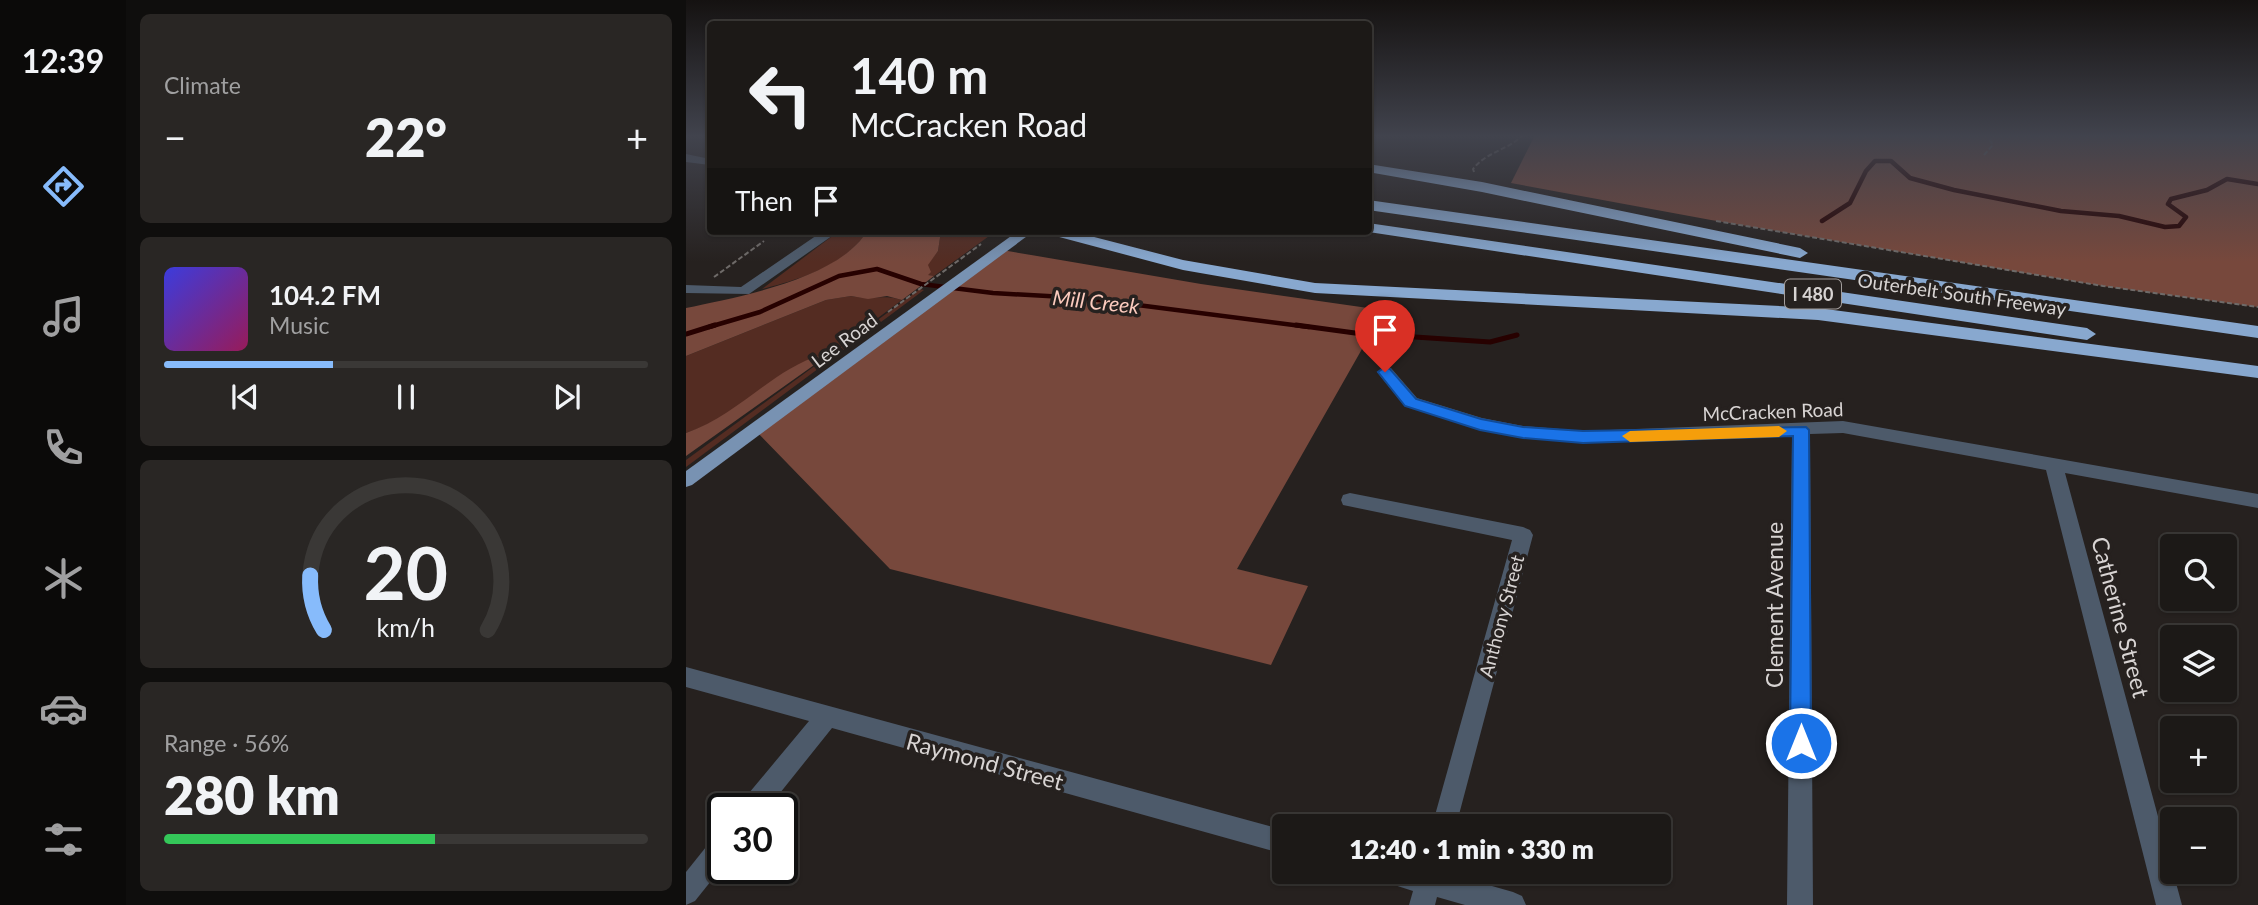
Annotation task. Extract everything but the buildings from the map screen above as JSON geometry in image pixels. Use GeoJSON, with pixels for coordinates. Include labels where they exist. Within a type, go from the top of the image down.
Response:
{"type":"FeatureCollection","features":[{"type":"Feature","properties":{"kind":"highway"},"geometry":{"type":"LineString","coordinates":[[1423,177],[2015,297]]}},
{"type":"Feature","properties":{"kind":"highway","name":"Outerbelt South Freeway"},"geometry":{"type":"LineString","coordinates":[[1372,206],[2258,332]]}},
{"type":"Feature","properties":{"kind":"highway","name":"Outerbelt South Freeway"},"geometry":{"type":"LineString","coordinates":[[1372,229],[2258,359]]}},
{"type":"Feature","properties":{"kind":"highway"},"geometry":{"type":"LineString","coordinates":[[1069,235],[1172,263],[1244,278],[1315,288],[1798,312],[1900,323],[2258,372]]}},
{"type":"Feature","properties":{"kind":"main road","name":"Lee Road"},"geometry":{"type":"LineString","coordinates":[[686,480],[1022,235]]}},
{"type":"Feature","properties":{"kind":"street"},"geometry":{"type":"LineString","coordinates":[[686,289],[744,291],[826,235]]}},
{"type":"Feature","properties":{"kind":"street","name":"McCracken Road"},"geometry":{"type":"LineString","coordinates":[[1385,372],[1411,402],[1480,424],[1523,432],[1583,437],[1843,427],[2258,501]]}},
{"type":"Feature","properties":{"kind":"street","name":"Clement Avenue"},"geometry":{"type":"LineString","coordinates":[[1800,905],[1801,430]]}},
{"type":"Feature","properties":{"kind":"street","name":"Catherine Street"},"geometry":{"type":"LineString","coordinates":[[2054,465],[2169,905]]}},
{"type":"Feature","properties":{"kind":"street","name":"Anthony Street"},"geometry":{"type":"LineString","coordinates":[[1350,500],[1522,535],[1447,814]]}},
{"type":"Feature","properties":{"kind":"street","name":"Raymond Street"},"geometry":{"type":"LineString","coordinates":[[686,677],[1272,839]]}},
{"type":"Feature","properties":{"kind":"street"},"geometry":{"type":"LineString","coordinates":[[765,793],[827,717]]}},
{"type":"Feature","properties":{"kind":"street"},"geometry":{"type":"LineString","coordinates":[[686,892],[707,866]]}},
{"type":"Feature","properties":{"kind":"street"},"geometry":{"type":"LineString","coordinates":[[1427,886],[1513,905]]}},
{"type":"Feature","properties":{"kind":"path"},"geometry":{"type":"LineString","coordinates":[[1711,220],[2103,286],[2258,307]]}},
{"type":"Feature","properties":{"kind":"path"},"geometry":{"type":"LineString","coordinates":[[703,290],[712,279],[764,241]]}},
{"type":"Feature","properties":{"kind":"path"},"geometry":{"type":"LineString","coordinates":[[888,312],[981,244]]}},
{"type":"Feature","properties":{"kind":"shaded area"},"geometry":{"type":"Polygon","coordinates":[[[1514,177],[2258,177],[2258,307],[2103,286],[1711,220],[1511,183],[1514,177]]]}},
{"type":"Feature","properties":{"kind":"shaded area"},"geometry":{"type":"Polygon","coordinates":[[[834,235],[864,235],[834,262],[806,276],[762,289],[834,235]]]}},
{"type":"Feature","properties":{"kind":"shaded area"},"geometry":{"type":"Polygon","coordinates":[[[864,235],[940,235],[938,251],[928,265],[931,272],[928,275],[934,276],[902,300],[887,296],[868,299],[851,296],[826,300],[686,356],[686,308],[758,291],[811,274],[853,248],[864,235]]]}},
{"type":"Feature","properties":{"kind":"shaded area"},"geometry":{"type":"Polygon","coordinates":[[[940,235],[990,235],[934,276],[927,275],[927,265],[938,251],[940,235]]]}},
{"type":"Feature","properties":{"kind":"shaded area"},"geometry":{"type":"Polygon","coordinates":[[[1002,250],[1201,284],[1368,308],[1362,349],[1237,569],[1308,586],[1271,665],[890,569],[755,430],[1002,250]]]}},
{"type":"Feature","properties":{"kind":"shaded area"},"geometry":{"type":"Polygon","coordinates":[[[920,289],[924,290],[686,467],[686,460],[920,289]]]}},
{"type":"Feature","properties":{"kind":"shaded area"},"geometry":{"type":"Polygon","coordinates":[[[851,296],[902,300],[824,358],[821,355],[804,364],[721,417],[686,433],[686,356],[826,300],[851,296]]]}},
{"type":"Feature","properties":{"kind":"shaded area"},"geometry":{"type":"Polygon","coordinates":[[[821,355],[824,358],[686,456],[686,433],[722,416],[787,371],[821,355]]]}},
{"type":"Feature","properties":{"kind":"waterway"},"geometry":{"type":"LineString","coordinates":[[1822,221],[1850,203],[1863,177]]}},
{"type":"Feature","properties":{"kind":"waterway"},"geometry":{"type":"LineString","coordinates":[[1909,177],[1954,190],[2061,211],[2119,216],[2165,227],[2179,226],[2186,217],[2168,204],[2171,199],[2207,190],[2227,179],[2258,184]]}},
{"type":"Feature","properties":{"kind":"waterway","name":"Mill Creek"},"geometry":{"type":"LineString","coordinates":[[709,327],[760,312],[839,276],[877,269],[921,284],[993,293],[1083,298],[1309,327]]}},
{"type":"Feature","properties":{"kind":"waterway","name":"Mill Creek"},"geometry":{"type":"LineString","coordinates":[[686,334],[715,325]]}},
{"type":"Feature","properties":{"kind":"waterway","name":"Mill Creek"},"geometry":{"type":"LineString","coordinates":[[1296,325],[1355,333],[1490,342],[1517,335]]}},
{"type":"Feature","properties":{"kind":"slow traffic"},"geometry":{"type":"LineString","coordinates":[[1630,436],[1779,431]]}},
{"type":"Feature","properties":{"kind":"route"},"geometry":{"type":"LineString","coordinates":[[1385,372],[1411,402],[1480,424],[1523,432],[1583,437],[1801,430],[1801,743]]}}]}
